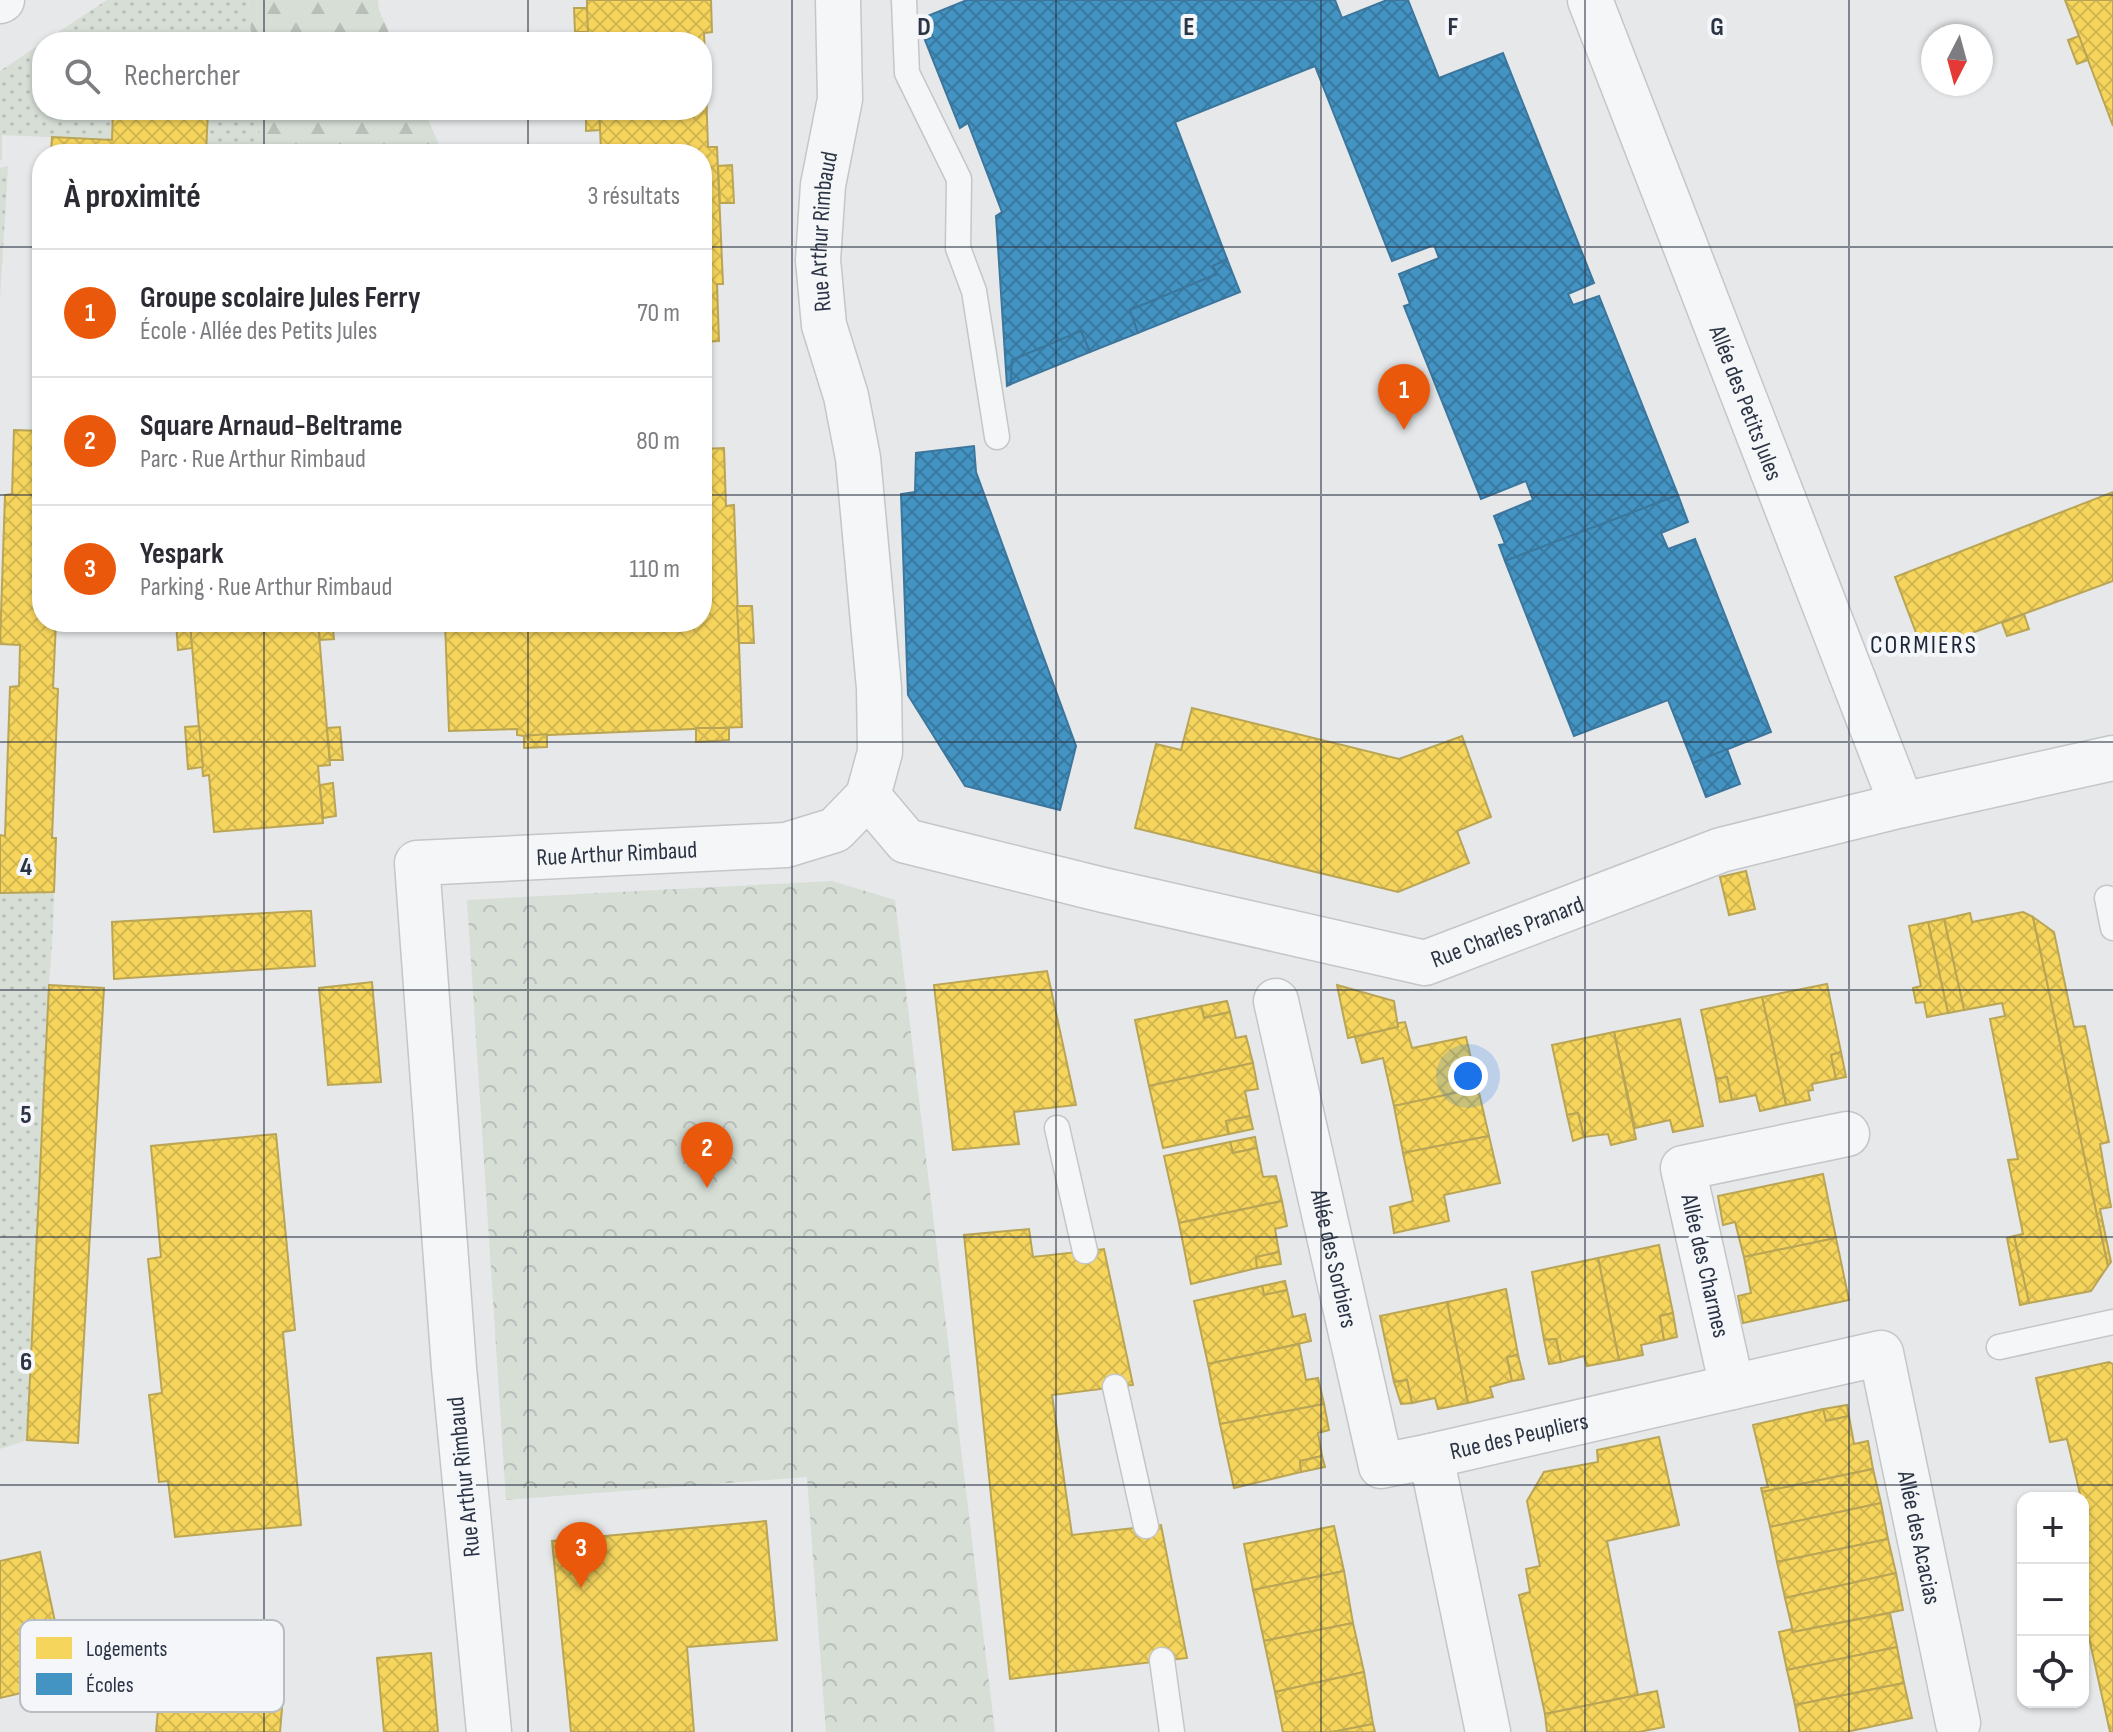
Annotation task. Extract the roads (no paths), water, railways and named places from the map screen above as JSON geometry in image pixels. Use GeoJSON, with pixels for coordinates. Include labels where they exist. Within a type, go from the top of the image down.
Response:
{"type":"FeatureCollection","features":[{"type":"Feature","properties":{"kind":"street","name":"Rue Arthur Rimbaud"},"geometry":{"type":"LineString","coordinates":[[489,1732],[454,1368],[417,863],[786,845],[835,830],[868,796],[880,752],[879,688],[858,458],[846,396],[824,325],[818,260],[823,185],[840,99],[838,0]]}},
{"type":"Feature","properties":{"kind":"street","name":"Allée des Petits Jules"},"geometry":{"type":"LineString","coordinates":[[1590,0],[1902,805]]}},
{"type":"Feature","properties":{"kind":"street","name":"Rue Charles Pranard"},"geometry":{"type":"LineString","coordinates":[[868,796],[906,841],[1103,890],[1425,963],[1721,850],[1902,805],[2113,758]]}},
{"type":"Feature","properties":{"kind":"street","name":"Allée des Sorbiers"},"geometry":{"type":"LineString","coordinates":[[1276,1001],[1381,1466],[1431,1456]]}},
{"type":"Feature","properties":{"kind":"street","name":"Allée des Charmes"},"geometry":{"type":"LineString","coordinates":[[1732,1387],[1683,1168],[1847,1134]]}},
{"type":"Feature","properties":{"kind":"street","name":"Rue des Peupliers"},"geometry":{"type":"LineString","coordinates":[[1488,1732],[1431,1456],[1881,1353]]}},
{"type":"Feature","properties":{"kind":"street","name":"Allée des Acacias"},"geometry":{"type":"LineString","coordinates":[[1881,1353],[1958,1723]]}},
{"type":"Feature","properties":{"kind":"lane"},"geometry":{"type":"LineString","coordinates":[[904,0],[907,73],[959,179],[958,248],[974,291],[997,437]]}},
{"type":"Feature","properties":{"kind":"lane"},"geometry":{"type":"LineString","coordinates":[[2107,898],[2113,928]]}},
{"type":"Feature","properties":{"kind":"lane"},"geometry":{"type":"LineString","coordinates":[[1057,1128],[1085,1251]]}},
{"type":"Feature","properties":{"kind":"lane"},"geometry":{"type":"LineString","coordinates":[[1999,1347],[2113,1322]]}},
{"type":"Feature","properties":{"kind":"lane"},"geometry":{"type":"LineString","coordinates":[[1115,1387],[1146,1526]]}},
{"type":"Feature","properties":{"kind":"lane"},"geometry":{"type":"LineString","coordinates":[[1162,1660],[1172,1732]]}},
{"type":"Feature","properties":{"kind":"place","name":"Groupe scolaire Jules Ferry"},"geometry":{"type":"Point","coordinates":[1404,430]}},
{"type":"Feature","properties":{"kind":"place","name":"Square Arnaud-Beltrame"},"geometry":{"type":"Point","coordinates":[707,1188]}},
{"type":"Feature","properties":{"kind":"place","name":"Yespark"},"geometry":{"type":"Point","coordinates":[581,1588]}},
{"type":"Feature","properties":{"kind":"district","name":"CORMIERS"},"geometry":{"type":"Point","coordinates":[1924,645]}}]}
